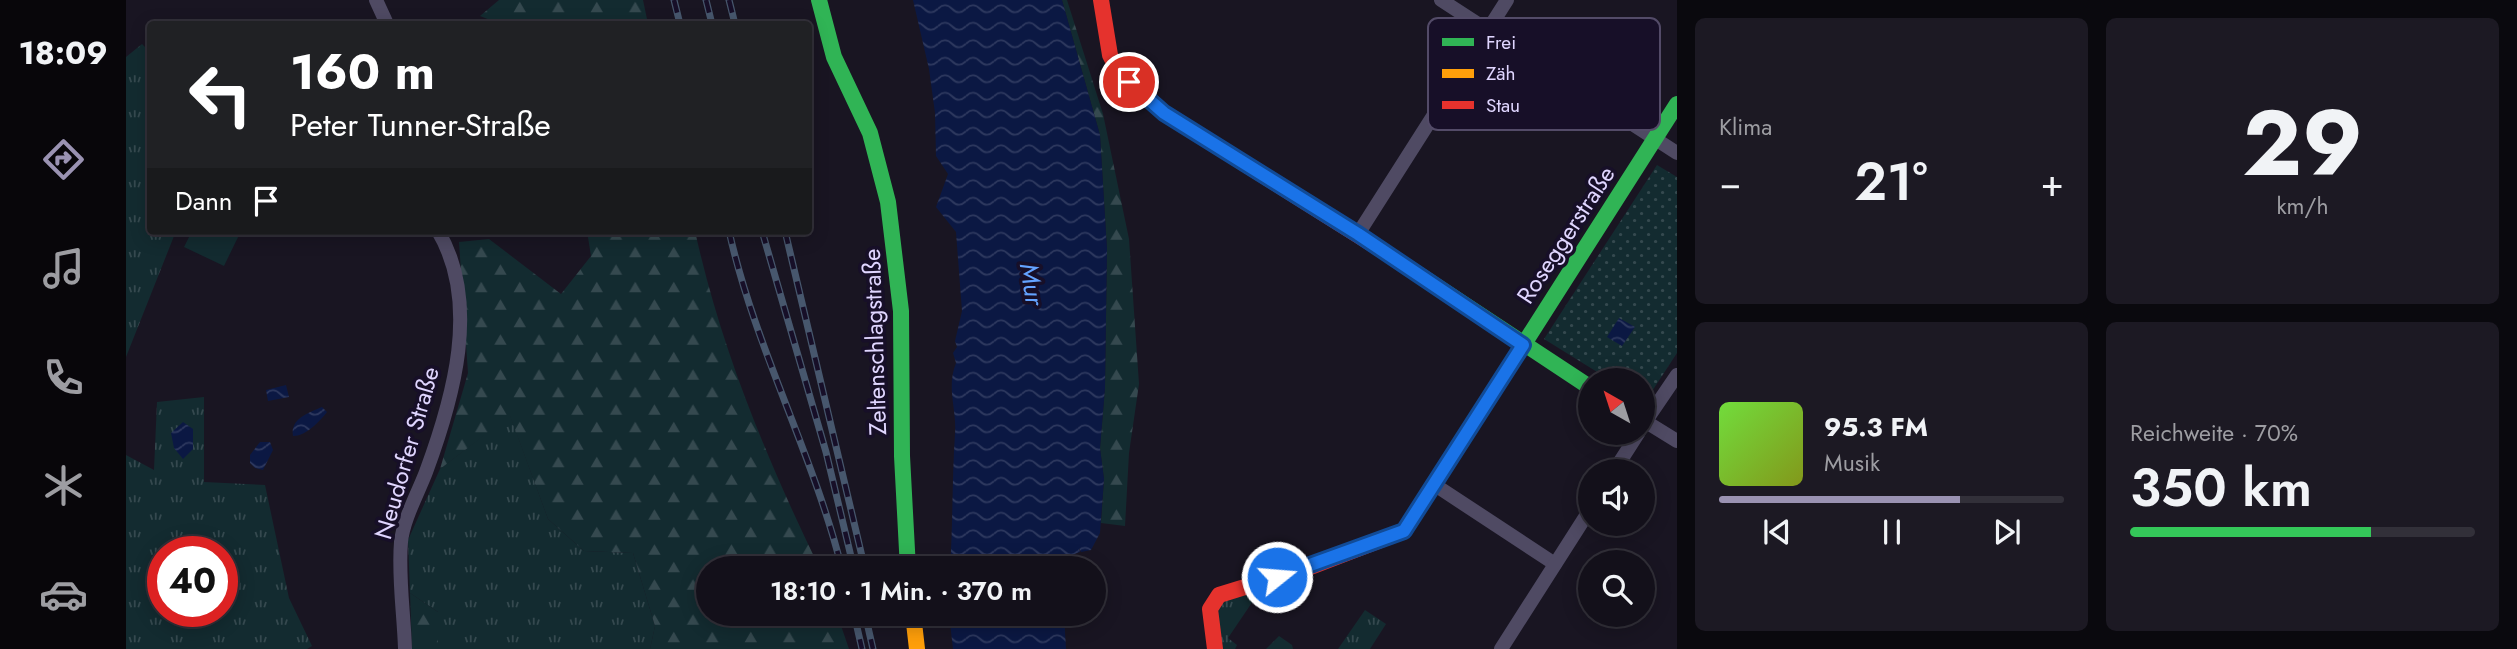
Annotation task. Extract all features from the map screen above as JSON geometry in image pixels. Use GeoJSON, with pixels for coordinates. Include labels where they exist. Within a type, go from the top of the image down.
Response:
{"type":"FeatureCollection","features":[{"type":"Feature","properties":{"kind":"street","name":"Zeltenschlagstraße"},"geometry":{"type":"LineString","coordinates":[[819,0],[832,48],[870,133],[888,202],[901,311],[902,456],[907,556]]}},
{"type":"Feature","properties":{"kind":"street"},"geometry":{"type":"LineString","coordinates":[[1101,0],[1110,55],[1117,69],[1164,113],[1358,234],[1578,380]]}},
{"type":"Feature","properties":{"kind":"street"},"geometry":{"type":"LineString","coordinates":[[1441,0],[1469,18]]}},
{"type":"Feature","properties":{"kind":"street"},"geometry":{"type":"LineString","coordinates":[[1495,18],[1507,0]]}},
{"type":"Feature","properties":{"kind":"street"},"geometry":{"type":"LineString","coordinates":[[374,1],[385,21]]}},
{"type":"Feature","properties":{"kind":"street","name":"Roseggerstraße"},"geometry":{"type":"LineString","coordinates":[[1660,130],[1677,104]]}},
{"type":"Feature","properties":{"kind":"street"},"geometry":{"type":"LineString","coordinates":[[1358,234],[1428,123]]}},
{"type":"Feature","properties":{"kind":"street"},"geometry":{"type":"LineString","coordinates":[[1640,130],[1677,153]]}},
{"type":"Feature","properties":{"kind":"street","name":"Roseggerstraße"},"geometry":{"type":"LineString","coordinates":[[1214,649],[1210,609],[1219,595],[1275,570],[1398,536],[1410,523],[1660,130]]}},
{"type":"Feature","properties":{"kind":"street","name":"Neudorfer Straße"},"geometry":{"type":"LineString","coordinates":[[405,649],[401,541],[442,429],[457,374],[458,315],[452,256],[440,235]]}},
{"type":"Feature","properties":{"kind":"street"},"geometry":{"type":"LineString","coordinates":[[1656,405],[1677,375]]}},
{"type":"Feature","properties":{"kind":"street"},"geometry":{"type":"LineString","coordinates":[[1656,430],[1677,441]]}},
{"type":"Feature","properties":{"kind":"street"},"geometry":{"type":"LineString","coordinates":[[1435,485],[1555,564]]}},
{"type":"Feature","properties":{"kind":"street"},"geometry":{"type":"LineString","coordinates":[[1501,649],[1578,528]]}},
{"type":"Feature","properties":{"kind":"street"},"geometry":{"type":"LineString","coordinates":[[914,626],[917,649]]}},
{"type":"Feature","properties":{"kind":"green space"},"geometry":{"type":"Polygon","coordinates":[[[499,0],[643,0],[647,21],[492,21],[480,16],[499,0]]]}},
{"type":"Feature","properties":{"kind":"green space"},"geometry":{"type":"Polygon","coordinates":[[[1062,0],[1067,0],[1103,114],[1129,239],[1139,384],[1129,453],[1125,526],[1101,523],[1104,479],[1100,448],[1105,388],[1107,249],[1100,135],[1062,0]]]}},
{"type":"Feature","properties":{"kind":"green space"},"geometry":{"type":"Polygon","coordinates":[[[142,44],[147,49],[147,235],[174,235],[126,357],[126,57],[142,44]]]}},
{"type":"Feature","properties":{"kind":"green space"},"geometry":{"type":"Polygon","coordinates":[[[1657,165],[1677,177],[1677,353],[1656,385],[1656,368],[1591,368],[1544,339],[1657,165]]]}},
{"type":"Feature","properties":{"kind":"green space"},"geometry":{"type":"Polygon","coordinates":[[[190,235],[239,235],[224,266],[184,247],[190,235]]]}},
{"type":"Feature","properties":{"kind":"green space"},"geometry":{"type":"Polygon","coordinates":[[[588,235],[696,235],[718,318],[747,403],[814,556],[696,556],[696,626],[841,626],[849,649],[650,649],[655,626],[633,553],[584,551],[548,519],[510,416],[440,469],[468,373],[459,242],[489,239],[561,294],[591,256],[588,235]]]}},
{"type":"Feature","properties":{"kind":"green space"},"geometry":{"type":"Polygon","coordinates":[[[204,397],[204,482],[265,485],[289,598],[312,646],[307,649],[126,649],[126,455],[154,470],[157,402],[204,397]]]}},
{"type":"Feature","properties":{"kind":"green space"},"geometry":{"type":"Polygon","coordinates":[[[510,415],[548,519],[584,551],[633,553],[655,626],[650,649],[438,649],[438,612],[410,593],[408,540],[440,469],[510,415]]]}},
{"type":"Feature","properties":{"kind":"green space"},"geometry":{"type":"Polygon","coordinates":[[[1267,581],[1270,591],[1253,601],[1228,638],[1237,645],[1235,649],[1215,649],[1219,595],[1267,581]]]}},
{"type":"Feature","properties":{"kind":"green space"},"geometry":{"type":"Polygon","coordinates":[[[410,593],[438,612],[438,649],[412,649],[410,593]]]}},
{"type":"Feature","properties":{"kind":"green space"},"geometry":{"type":"Polygon","coordinates":[[[1365,610],[1386,624],[1370,649],[1338,649],[1365,610]]]}},
{"type":"Feature","properties":{"kind":"green space"},"geometry":{"type":"Polygon","coordinates":[[[1279,636],[1292,645],[1293,649],[1266,649],[1279,636]]]}},
{"type":"Feature","properties":{"kind":"water","name":"Mur"},"geometry":{"type":"Polygon","coordinates":[[[913,0],[1062,0],[1100,135],[1107,249],[1105,388],[1100,448],[1104,479],[1100,533],[1091,550],[1081,552],[1079,548],[1080,552],[1069,556],[950,556],[955,425],[952,381],[956,363],[953,353],[957,347],[955,341],[962,311],[956,232],[936,207],[948,174],[936,156],[935,113],[929,69],[913,0]]]}},
{"type":"Feature","properties":{"kind":"water"},"geometry":{"type":"Polygon","coordinates":[[[1619,318],[1635,327],[1622,346],[1607,337],[1619,318]]]}},
{"type":"Feature","properties":{"kind":"water"},"geometry":{"type":"Polygon","coordinates":[[[286,385],[289,397],[268,401],[266,390],[286,385]]]}},
{"type":"Feature","properties":{"kind":"water"},"geometry":{"type":"Polygon","coordinates":[[[322,407],[327,412],[316,424],[303,434],[293,436],[297,420],[322,407]]]}},
{"type":"Feature","properties":{"kind":"water"},"geometry":{"type":"Polygon","coordinates":[[[183,422],[193,429],[193,449],[183,459],[174,448],[171,433],[183,422]]]}},
{"type":"Feature","properties":{"kind":"water"},"geometry":{"type":"Polygon","coordinates":[[[260,442],[270,442],[273,450],[263,470],[250,463],[250,455],[260,442]]]}},
{"type":"Feature","properties":{"kind":"water"},"geometry":{"type":"Polygon","coordinates":[[[950,626],[1065,626],[1066,649],[953,649],[950,626]]]}},
{"type":"Feature","properties":{"kind":"railway"},"geometry":{"type":"LineString","coordinates":[[674,0],[679,21]]}},
{"type":"Feature","properties":{"kind":"railway"},"geometry":{"type":"LineString","coordinates":[[706,0],[711,21]]}},
{"type":"Feature","properties":{"kind":"railway"},"geometry":{"type":"LineString","coordinates":[[729,0],[734,21]]}},
{"type":"Feature","properties":{"kind":"railway"},"geometry":{"type":"LineString","coordinates":[[730,235],[754,317],[816,484],[838,556]]}},
{"type":"Feature","properties":{"kind":"railway"},"geometry":{"type":"LineString","coordinates":[[763,235],[826,452],[851,556]]}},
{"type":"Feature","properties":{"kind":"railway"},"geometry":{"type":"LineString","coordinates":[[786,235],[862,556]]}},
{"type":"Feature","properties":{"kind":"railway"},"geometry":{"type":"LineString","coordinates":[[857,626],[862,649]]}},
{"type":"Feature","properties":{"kind":"railway"},"geometry":{"type":"LineString","coordinates":[[868,626],[873,649]]}},
{"type":"Feature","properties":{"kind":"traffic: fast"},"geometry":{"type":"LineString","coordinates":[[819,0],[834,57],[870,133],[888,202],[901,311],[902,456],[907,556]]}},
{"type":"Feature","properties":{"kind":"traffic: fast"},"geometry":{"type":"LineString","coordinates":[[1513,361],[1677,104]]}},
{"type":"Feature","properties":{"kind":"traffic: fast"},"geometry":{"type":"LineString","coordinates":[[1391,256],[1578,379]]}},
{"type":"Feature","properties":{"kind":"traffic: slow"},"geometry":{"type":"LineString","coordinates":[[914,626],[917,649]]}},
{"type":"Feature","properties":{"kind":"traffic: jam"},"geometry":{"type":"LineString","coordinates":[[1101,0],[1110,55],[1117,69],[1164,113],[1391,256]]}},
{"type":"Feature","properties":{"kind":"traffic: jam"},"geometry":{"type":"LineString","coordinates":[[1215,649],[1210,609],[1219,595],[1313,566],[1404,531],[1513,361]]}},
{"type":"Feature","properties":{"kind":"route"},"geometry":{"type":"LineString","coordinates":[[1129,82],[1164,113],[1358,234],[1523,345],[1404,531],[1398,536],[1277,577]]}}]}
